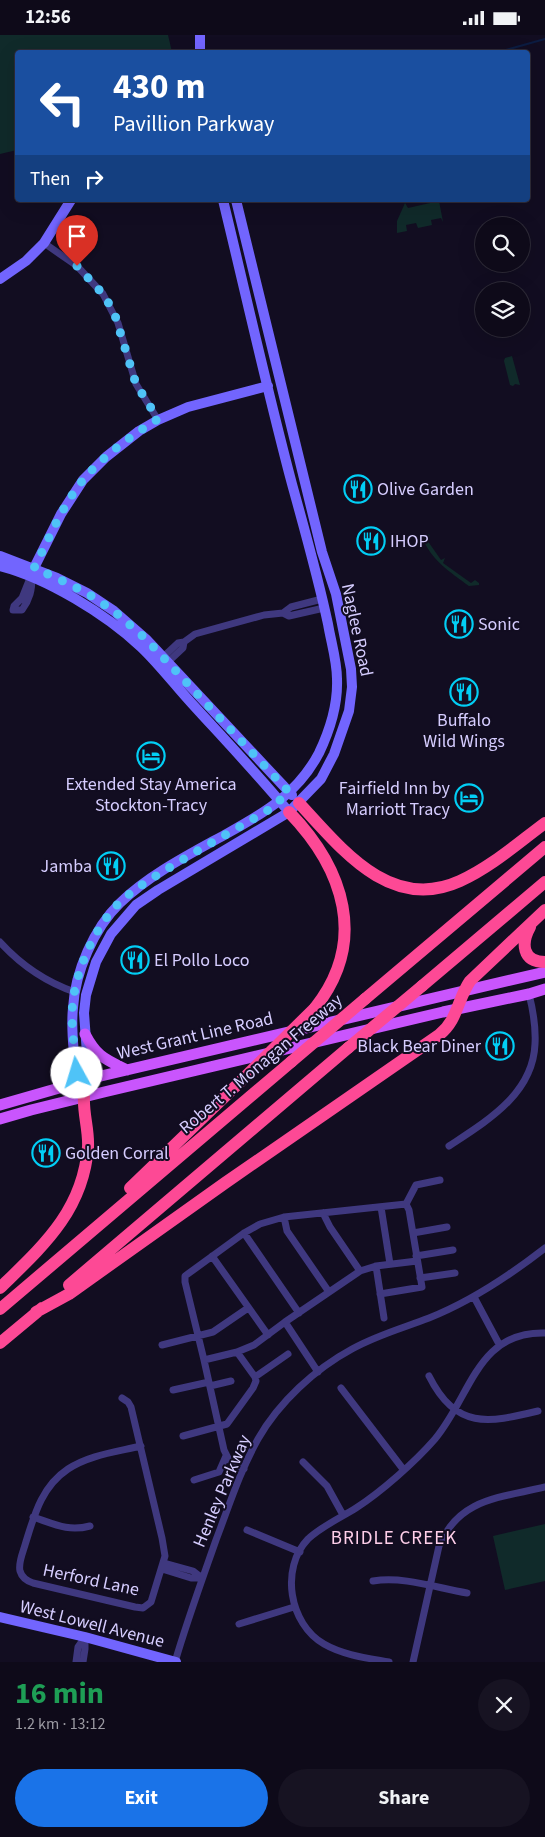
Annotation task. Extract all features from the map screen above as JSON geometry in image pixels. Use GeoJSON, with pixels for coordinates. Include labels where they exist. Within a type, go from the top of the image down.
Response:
{"type":"FeatureCollection","features":[{"type":"Feature","properties":{"kind":"highway"},"geometry":{"type":"LineString","coordinates":[[299,803],[347,854],[360,865],[384,880],[408,888],[439,887],[459,882],[488,865],[545,823]]}},
{"type":"Feature","properties":{"kind":"highway"},"geometry":{"type":"LineString","coordinates":[[108,1217],[131,1187],[315,1008],[327,992],[340,962],[345,928],[344,906],[339,887],[327,863],[289,813]]}},
{"type":"Feature","properties":{"kind":"highway","name":"Robert T. Monagan Freeway"},"geometry":{"type":"LineString","coordinates":[[0,1309],[545,847]]}},
{"type":"Feature","properties":{"kind":"highway"},"geometry":{"type":"LineString","coordinates":[[0,1343],[545,881]]}},
{"type":"Feature","properties":{"kind":"highway"},"geometry":{"type":"LineString","coordinates":[[36,1312],[69,1294],[225,1183],[440,1035],[454,1020],[463,992],[470,981],[545,909]]}},
{"type":"Feature","properties":{"kind":"highway"},"geometry":{"type":"LineString","coordinates":[[533,921],[526,934],[525,951],[534,960],[545,962]]}},
{"type":"Feature","properties":{"kind":"highway"},"geometry":{"type":"LineString","coordinates":[[0,1287],[50,1238],[64,1219],[76,1196],[83,1176],[88,1145],[84,1097]]}},
{"type":"Feature","properties":{"kind":"main road"},"geometry":{"type":"LineString","coordinates":[[200,35],[200,50]]}},
{"type":"Feature","properties":{"kind":"main road"},"geometry":{"type":"LineString","coordinates":[[0,279],[26,261],[44,243],[70,202]]}},
{"type":"Feature","properties":{"kind":"main road","name":"Naglee Road"},"geometry":{"type":"LineString","coordinates":[[83,1081],[72,1018],[75,992],[86,954],[98,931],[119,904],[142,885],[270,809],[289,792],[311,766],[329,730],[337,696],[336,662],[323,604],[268,386],[224,202]]}},
{"type":"Feature","properties":{"kind":"main road","name":"Naglee Road"},"geometry":{"type":"LineString","coordinates":[[84,1097],[84,1013],[86,995],[96,962],[111,934],[136,905],[158,890],[289,813],[321,779],[334,754],[349,711],[352,669],[339,606],[322,552],[236,202]]}},
{"type":"Feature","properties":{"kind":"main road"},"geometry":{"type":"LineString","coordinates":[[33,573],[61,514],[83,480],[106,457],[139,431],[158,419],[197,404],[268,386]]}},
{"type":"Feature","properties":{"kind":"main road"},"geometry":{"type":"LineString","coordinates":[[0,556],[33,573],[110,622],[131,638],[155,661],[289,813]]}},
{"type":"Feature","properties":{"kind":"main road"},"geometry":{"type":"LineString","coordinates":[[0,566],[57,578],[87,593],[114,611],[166,659],[299,803]]}},
{"type":"Feature","properties":{"kind":"main road"},"geometry":{"type":"LineString","coordinates":[[529,994],[545,973]]}},
{"type":"Feature","properties":{"kind":"main road","name":"West Grant Line Road"},"geometry":{"type":"LineString","coordinates":[[0,1105],[127,1070],[545,973]]}},
{"type":"Feature","properties":{"kind":"main road","name":"West Grant Line Road"},"geometry":{"type":"LineString","coordinates":[[0,1119],[31,1109],[545,989]]}},
{"type":"Feature","properties":{"kind":"main road"},"geometry":{"type":"LineString","coordinates":[[85,1034],[98,1054],[127,1070]]}},
{"type":"Feature","properties":{"kind":"main road","name":"West Lowell Avenue"},"geometry":{"type":"LineString","coordinates":[[0,1617],[85,1637],[175,1662]]}},
{"type":"Feature","properties":{"kind":"street"},"geometry":{"type":"LineString","coordinates":[[44,243],[77,266],[103,294],[118,323],[136,384],[158,419]]}},
{"type":"Feature","properties":{"kind":"street"},"geometry":{"type":"LineString","coordinates":[[166,659],[183,648],[184,642],[195,634],[264,615],[283,613],[291,607],[323,604]]}},
{"type":"Feature","properties":{"kind":"street"},"geometry":{"type":"LineString","coordinates":[[0,942],[37,974],[58,986],[75,992]]}},
{"type":"Feature","properties":{"kind":"street"},"geometry":{"type":"LineString","coordinates":[[449,1146],[498,1112],[514,1096],[524,1080],[530,1067],[536,1042],[529,994]]}},
{"type":"Feature","properties":{"kind":"street"},"geometry":{"type":"LineString","coordinates":[[406,1205],[416,1185],[440,1181]]}},
{"type":"Feature","properties":{"kind":"street"},"geometry":{"type":"LineString","coordinates":[[194,1480],[219,1472],[226,1456],[185,1276],[244,1233],[260,1224],[284,1217],[406,1205]]}},
{"type":"Feature","properties":{"kind":"street"},"geometry":{"type":"LineString","coordinates":[[380,1294],[422,1287],[409,1210],[406,1205]]}},
{"type":"Feature","properties":{"kind":"street"},"geometry":{"type":"LineString","coordinates":[[381,1207],[390,1264]]}},
{"type":"Feature","properties":{"kind":"street"},"geometry":{"type":"LineString","coordinates":[[324,1213],[330,1227],[360,1271]]}},
{"type":"Feature","properties":{"kind":"street"},"geometry":{"type":"LineString","coordinates":[[284,1217],[287,1231],[330,1292]]}},
{"type":"Feature","properties":{"kind":"street"},"geometry":{"type":"LineString","coordinates":[[413,1233],[447,1227]]}},
{"type":"Feature","properties":{"kind":"street"},"geometry":{"type":"LineString","coordinates":[[244,1233],[299,1313]]}},
{"type":"Feature","properties":{"kind":"street","name":"Henley Parkway"},"geometry":{"type":"LineString","coordinates":[[175,1662],[202,1578],[244,1469],[259,1437],[295,1392],[338,1357],[370,1339],[429,1318],[474,1297],[523,1266],[545,1248]]}},
{"type":"Feature","properties":{"kind":"street"},"geometry":{"type":"LineString","coordinates":[[204,1360],[237,1352],[254,1345],[360,1271],[453,1250]]}},
{"type":"Feature","properties":{"kind":"street"},"geometry":{"type":"LineString","coordinates":[[212,1256],[268,1335]]}},
{"type":"Feature","properties":{"kind":"street"},"geometry":{"type":"LineString","coordinates":[[376,1266],[384,1318]]}},
{"type":"Feature","properties":{"kind":"street"},"geometry":{"type":"LineString","coordinates":[[420,1279],[454,1273]]}},
{"type":"Feature","properties":{"kind":"street"},"geometry":{"type":"LineString","coordinates":[[474,1297],[499,1344]]}},
{"type":"Feature","properties":{"kind":"street"},"geometry":{"type":"LineString","coordinates":[[162,1345],[213,1332],[248,1308]]}},
{"type":"Feature","properties":{"kind":"street"},"geometry":{"type":"LineString","coordinates":[[285,1323],[318,1372]]}},
{"type":"Feature","properties":{"kind":"street"},"geometry":{"type":"LineString","coordinates":[[389,1662],[349,1654],[323,1644],[306,1628],[294,1607],[291,1589],[291,1577],[300,1552],[317,1531],[379,1492],[436,1437],[455,1409],[479,1367],[499,1344],[522,1335],[545,1333]]}},
{"type":"Feature","properties":{"kind":"street"},"geometry":{"type":"LineString","coordinates":[[183,1436],[227,1424],[253,1388],[256,1381],[255,1377],[237,1352]]}},
{"type":"Feature","properties":{"kind":"street"},"geometry":{"type":"LineString","coordinates":[[255,1377],[288,1354]]}},
{"type":"Feature","properties":{"kind":"street"},"geometry":{"type":"LineString","coordinates":[[429,1376],[447,1404],[474,1418],[501,1420],[538,1411]]}},
{"type":"Feature","properties":{"kind":"street"},"geometry":{"type":"LineString","coordinates":[[173,1390],[231,1381]]}},
{"type":"Feature","properties":{"kind":"street"},"geometry":{"type":"LineString","coordinates":[[341,1388],[403,1469]]}},
{"type":"Feature","properties":{"kind":"street"},"geometry":{"type":"LineString","coordinates":[[122,1398],[131,1407],[141,1446],[162,1538],[165,1556],[163,1566],[191,1578],[202,1578]]}},
{"type":"Feature","properties":{"kind":"street"},"geometry":{"type":"LineString","coordinates":[[90,1526],[69,1529],[33,1517],[43,1495],[53,1482],[67,1470],[95,1456],[141,1446]]}},
{"type":"Feature","properties":{"kind":"street"},"geometry":{"type":"LineString","coordinates":[[226,1456],[244,1469]]}},
{"type":"Feature","properties":{"kind":"street"},"geometry":{"type":"LineString","coordinates":[[303,1462],[327,1486],[343,1515]]}},
{"type":"Feature","properties":{"kind":"street"},"geometry":{"type":"LineString","coordinates":[[413,1662],[439,1546],[444,1533],[463,1513],[475,1505],[545,1487]]}},
{"type":"Feature","properties":{"kind":"street","name":"Herford Lane"},"geometry":{"type":"LineString","coordinates":[[33,1517],[20,1569],[23,1577],[33,1583],[143,1608],[151,1602],[163,1566]]}},
{"type":"Feature","properties":{"kind":"street"},"geometry":{"type":"LineString","coordinates":[[247,1530],[300,1552]]}},
{"type":"Feature","properties":{"kind":"street"},"geometry":{"type":"LineString","coordinates":[[373,1581],[387,1579],[467,1593]]}},
{"type":"Feature","properties":{"kind":"street"},"geometry":{"type":"LineString","coordinates":[[239,1624],[294,1607]]}},
{"type":"Feature","properties":{"kind":"street"},"geometry":{"type":"LineString","coordinates":[[76,1662],[78,1647],[85,1637]]}},
{"type":"Feature","properties":{"kind":"street"},"geometry":{"type":"LineString","coordinates":[[83,1662],[86,1649],[85,1637]]}},
{"type":"Feature","properties":{"kind":"green space"},"geometry":{"type":"Polygon","coordinates":[[[0,35],[168,35],[172,50],[15,50],[15,150],[0,154],[0,35]]]}},
{"type":"Feature","properties":{"kind":"green space"},"geometry":{"type":"Polygon","coordinates":[[[439,202],[443,222],[441,218],[431,220],[432,225],[418,228],[416,223],[406,225],[407,231],[397,233],[397,221],[405,203],[408,208],[439,202]]]}},
{"type":"Feature","properties":{"kind":"green space"},"geometry":{"type":"Polygon","coordinates":[[[512,356],[520,385],[510,385],[504,361],[505,358],[512,356]]]}},
{"type":"Feature","properties":{"kind":"green space"},"geometry":{"type":"Polygon","coordinates":[[[429,534],[430,537],[427,540],[441,560],[445,558],[443,563],[471,583],[475,580],[479,585],[469,586],[436,559],[422,537],[429,534]]]}},
{"type":"Feature","properties":{"kind":"green space"},"geometry":{"type":"Polygon","coordinates":[[[545,1524],[545,1581],[505,1590],[493,1536],[545,1524]]]}},
{"type":"Feature","properties":{"kind":"waterway"},"geometry":{"type":"LineString","coordinates":[[506,50],[545,39]]}},
{"type":"Feature","properties":{"kind":"place","name":"Olive Garden"},"geometry":{"type":"Point","coordinates":[358,489]}},
{"type":"Feature","properties":{"kind":"place","name":"IHOP"},"geometry":{"type":"Point","coordinates":[371,541]}},
{"type":"Feature","properties":{"kind":"place","name":"Sonic"},"geometry":{"type":"Point","coordinates":[459,624]}},
{"type":"Feature","properties":{"kind":"place","name":"Buffalo Wild Wings"},"geometry":{"type":"Point","coordinates":[464,692]}},
{"type":"Feature","properties":{"kind":"place","name":"Extended Stay America Stockton-Tracy"},"geometry":{"type":"Point","coordinates":[151,756]}},
{"type":"Feature","properties":{"kind":"place","name":"Fairfield Inn by Marriott Tracy"},"geometry":{"type":"Point","coordinates":[469,798]}},
{"type":"Feature","properties":{"kind":"place","name":"Jamba"},"geometry":{"type":"Point","coordinates":[111,866]}},
{"type":"Feature","properties":{"kind":"place","name":"El Pollo Loco"},"geometry":{"type":"Point","coordinates":[135,960]}},
{"type":"Feature","properties":{"kind":"place","name":"Black Bear Diner"},"geometry":{"type":"Point","coordinates":[500,1046]}},
{"type":"Feature","properties":{"kind":"place","name":"Golden Corral"},"geometry":{"type":"Point","coordinates":[46,1153]}},
{"type":"Feature","properties":{"kind":"district","name":"BRIDLE CREEK"},"geometry":{"type":"Point","coordinates":[394,1538]}},
{"type":"Feature","properties":{"kind":"route"},"geometry":{"type":"LineString","coordinates":[[77,266],[103,294],[114,312],[136,384],[158,419],[139,431],[106,457],[83,480],[61,514],[34,568],[87,593],[114,611],[146,639],[289,792],[270,809],[142,885],[119,904],[98,931],[86,954],[73,1000],[72,1018],[77,1073]]}}]}
